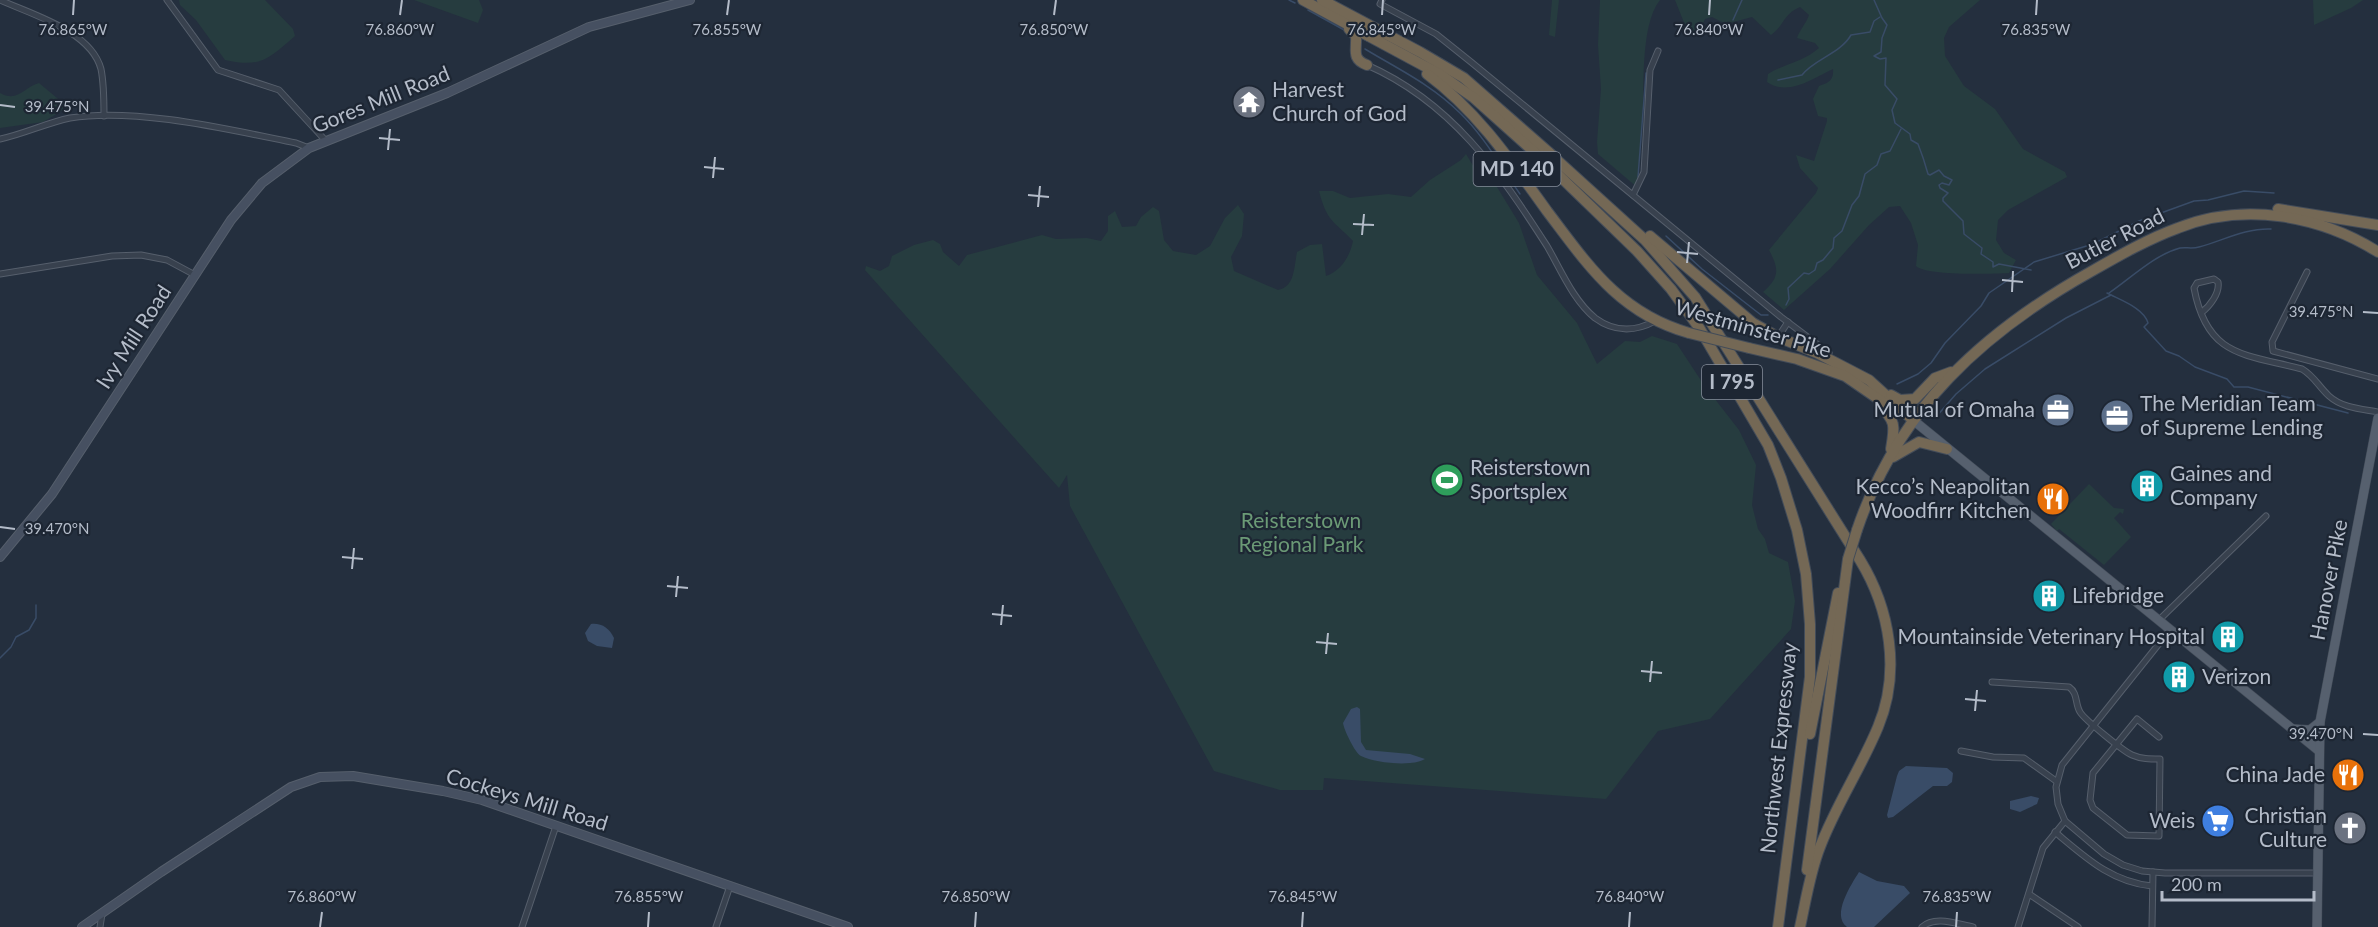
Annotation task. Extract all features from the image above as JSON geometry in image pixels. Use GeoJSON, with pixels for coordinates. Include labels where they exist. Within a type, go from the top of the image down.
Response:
{"type":"FeatureCollection","features":[{"type":"Feature","properties":{"kind":"highway","name":"Westminster Pike"},"geometry":{"type":"LineString","coordinates":[[1303,0],[1423,70],[1463,104],[1488,131],[1604,284],[1627,304],[1655,321],[1797,359],[1867,384]]}},
{"type":"Feature","properties":{"kind":"highway","name":"Westminster Pike"},"geometry":{"type":"LineString","coordinates":[[1322,0],[1464,78],[1738,313],[1778,337],[1827,356],[1867,384],[1901,416],[1913,420]]}},
{"type":"Feature","properties":{"kind":"highway"},"geometry":{"type":"LineString","coordinates":[[1340,20],[1356,36],[1354,52],[1356,58],[1367,65]]}},
{"type":"Feature","properties":{"kind":"highway","name":"Northwest Expressway"},"geometry":{"type":"LineString","coordinates":[[1363,33],[1442,75],[1474,98],[1542,159],[1637,251],[1671,289],[1700,329],[1768,445],[1797,530],[1806,574],[1810,624],[1810,677],[1778,927]]}},
{"type":"Feature","properties":{"kind":"highway","name":"I 795"},"geometry":{"type":"LineString","coordinates":[[1548,152],[1645,240],[1695,297],[1869,574],[1884,611],[1890,659],[1884,711],[1819,848],[1800,927]]}},
{"type":"Feature","properties":{"kind":"highway"},"geometry":{"type":"LineString","coordinates":[[2243,215],[2261,208],[2285,209],[2378,225]]}},
{"type":"Feature","properties":{"kind":"highway","name":"Butler Road"},"geometry":{"type":"LineString","coordinates":[[1848,560],[1871,493],[1890,458],[1913,420],[1953,371],[2035,305],[2127,251],[2179,227],[2243,215],[2282,216],[2302,220],[2342,232],[2378,252]]}},
{"type":"Feature","properties":{"kind":"highway"},"geometry":{"type":"LineString","coordinates":[[1748,345],[1768,345],[1778,337]]}},
{"type":"Feature","properties":{"kind":"highway"},"geometry":{"type":"LineString","coordinates":[[1778,337],[1779,345],[1786,356]]}},
{"type":"Feature","properties":{"kind":"highway"},"geometry":{"type":"LineString","coordinates":[[1797,359],[1820,362],[1827,356]]}},
{"type":"Feature","properties":{"kind":"highway"},"geometry":{"type":"LineString","coordinates":[[1867,384],[1895,398],[1915,399],[1935,378],[1953,371]]}},
{"type":"Feature","properties":{"kind":"highway"},"geometry":{"type":"LineString","coordinates":[[1867,384],[1893,421],[1894,435],[1890,458]]}},
{"type":"Feature","properties":{"kind":"highway"},"geometry":{"type":"LineString","coordinates":[[1890,458],[1915,443],[1923,442],[1947,449]]}},
{"type":"Feature","properties":{"kind":"highway"},"geometry":{"type":"LineString","coordinates":[[1785,879],[1823,659],[1842,573],[1848,560]]}},
{"type":"Feature","properties":{"kind":"highway"},"geometry":{"type":"LineString","coordinates":[[1800,927],[1848,560]]}},
{"type":"Feature","properties":{"kind":"main road","name":"Hanover Pike"},"geometry":{"type":"LineString","coordinates":[[2317,927],[2320,722],[2378,418]]}},
{"type":"Feature","properties":{"kind":"main road","name":"Westminster Pike"},"geometry":{"type":"LineString","coordinates":[[1913,420],[2318,750]]}},
{"type":"Feature","properties":{"kind":"main road"},"geometry":{"type":"LineString","coordinates":[[2292,729],[2310,730],[2320,722]]}},
{"type":"Feature","properties":{"kind":"street"},"geometry":{"type":"LineString","coordinates":[[0,0],[73,34],[88,45],[101,69],[104,116]]}},
{"type":"Feature","properties":{"kind":"street"},"geometry":{"type":"LineString","coordinates":[[167,0],[218,70],[279,90],[326,141]]}},
{"type":"Feature","properties":{"kind":"street","name":"Gores Mill Road"},"geometry":{"type":"LineString","coordinates":[[0,139],[72,118],[104,116],[146,118],[192,124],[296,143],[309,148],[447,93],[589,27],[690,0]]}},
{"type":"Feature","properties":{"kind":"street"},"geometry":{"type":"LineString","coordinates":[[1381,2],[1448,43],[1827,356]]}},
{"type":"Feature","properties":{"kind":"street"},"geometry":{"type":"LineString","coordinates":[[1633,195],[1644,172],[1650,70],[1658,51]]}},
{"type":"Feature","properties":{"kind":"street"},"geometry":{"type":"LineString","coordinates":[[1367,65],[1418,92],[1446,114],[1472,141],[1518,203],[1586,309],[1603,323],[1619,329],[1635,329],[1655,321]]}},
{"type":"Feature","properties":{"kind":"street","name":"Ivy Mill Road"},"geometry":{"type":"LineString","coordinates":[[0,557],[52,494],[231,220],[272,174],[309,148]]}},
{"type":"Feature","properties":{"kind":"street"},"geometry":{"type":"LineString","coordinates":[[0,274],[112,256],[141,255],[166,260],[195,275]]}},
{"type":"Feature","properties":{"kind":"street"},"geometry":{"type":"LineString","coordinates":[[2307,272],[2272,342],[2273,351],[2378,380]]}},
{"type":"Feature","properties":{"kind":"street"},"geometry":{"type":"LineString","coordinates":[[2201,313],[2209,307],[2218,290],[2217,280],[2211,279],[2195,285],[2194,291],[2201,313],[2210,333],[2227,348],[2302,369],[2312,375],[2325,392],[2338,402],[2378,412]]}},
{"type":"Feature","properties":{"kind":"street"},"geometry":{"type":"LineString","coordinates":[[1778,337],[1788,322]]}},
{"type":"Feature","properties":{"kind":"street"},"geometry":{"type":"LineString","coordinates":[[2158,620],[2266,516]]}},
{"type":"Feature","properties":{"kind":"street"},"geometry":{"type":"LineString","coordinates":[[2170,630],[2062,765],[2056,781],[2058,804],[2065,821],[2114,860],[2142,871],[2317,873]]}},
{"type":"Feature","properties":{"kind":"street"},"geometry":{"type":"LineString","coordinates":[[1992,682],[2069,687],[2075,694],[2080,712],[2116,744],[2133,756],[2160,759],[2159,836],[2127,835],[2091,805],[2091,777],[2116,744],[2137,719],[2159,737]]}},
{"type":"Feature","properties":{"kind":"street"},"geometry":{"type":"LineString","coordinates":[[1961,751],[1993,757],[2024,758],[2056,781]]}},
{"type":"Feature","properties":{"kind":"street","name":"Cockeys Mill Road"},"geometry":{"type":"LineString","coordinates":[[82,927],[300,782],[320,777],[352,776],[453,793],[500,806],[849,927]]}},
{"type":"Feature","properties":{"kind":"street"},"geometry":{"type":"LineString","coordinates":[[2018,927],[2043,848],[2065,821]]}},
{"type":"Feature","properties":{"kind":"street"},"geometry":{"type":"LineString","coordinates":[[522,927],[556,826]]}},
{"type":"Feature","properties":{"kind":"street"},"geometry":{"type":"LineString","coordinates":[[2055,832],[2106,873],[2130,883],[2152,886]]}},
{"type":"Feature","properties":{"kind":"street"},"geometry":{"type":"LineString","coordinates":[[2152,927],[2153,872]]}},
{"type":"Feature","properties":{"kind":"street"},"geometry":{"type":"LineString","coordinates":[[716,927],[730,886]]}},
{"type":"Feature","properties":{"kind":"street"},"geometry":{"type":"LineString","coordinates":[[2029,894],[2078,927]]}},
{"type":"Feature","properties":{"kind":"street"},"geometry":{"type":"LineString","coordinates":[[100,927],[102,914]]}},
{"type":"Feature","properties":{"kind":"street"},"geometry":{"type":"LineString","coordinates":[[1922,927],[1928,922],[1935,921],[1973,927]]}},
{"type":"Feature","properties":{"kind":"green space"},"geometry":{"type":"Polygon","coordinates":[[[179,0],[265,0],[293,29],[295,36],[264,60],[248,63],[225,60],[196,20],[180,5],[179,0]]]}},
{"type":"Feature","properties":{"kind":"green space"},"geometry":{"type":"Polygon","coordinates":[[[414,0],[479,0],[483,10],[478,23],[414,0]]]}},
{"type":"Feature","properties":{"kind":"green space"},"geometry":{"type":"Polygon","coordinates":[[[1552,0],[1559,0],[1555,37],[1549,35],[1552,0]]]}},
{"type":"Feature","properties":{"kind":"green space"},"geometry":{"type":"Polygon","coordinates":[[[1600,0],[1660,0],[1653,12],[1646,43],[1638,188],[1598,154],[1601,89],[1598,45],[1600,0]]]}},
{"type":"Feature","properties":{"kind":"green space"},"geometry":{"type":"Polygon","coordinates":[[[1675,0],[1980,0],[1949,27],[1944,38],[1945,56],[1964,86],[1995,109],[2023,149],[2065,172],[2067,177],[2008,210],[1998,220],[1996,240],[2004,253],[2016,260],[2009,273],[1946,273],[1916,266],[1918,245],[1911,223],[1900,206],[1889,207],[1869,225],[1830,269],[1784,310],[1763,292],[1773,282],[1776,272],[1775,262],[1769,250],[1818,188],[1800,168],[1796,155],[1814,161],[1827,118],[1818,116],[1813,99],[1819,86],[1832,78],[1833,69],[1792,87],[1784,88],[1767,82],[1768,74],[1819,48],[1815,43],[1797,38],[1809,15],[1800,7],[1790,13],[1771,35],[1752,17],[1726,24],[1712,17],[1705,19],[1700,30],[1692,33],[1685,25],[1675,0]]]}},
{"type":"Feature","properties":{"kind":"green space"},"geometry":{"type":"Polygon","coordinates":[[[2313,0],[2363,0],[2314,25],[2313,0]]]}},
{"type":"Feature","properties":{"kind":"green space"},"geometry":{"type":"Polygon","coordinates":[[[39,83],[63,103],[63,110],[43,122],[0,128],[0,93],[6,96],[16,95],[39,83]]]}},
{"type":"Feature","properties":{"kind":"green space","name":"Reisterstown Regional Park"},"geometry":{"type":"Polygon","coordinates":[[[1466,154],[1480,177],[1486,169],[1519,223],[1537,275],[1577,323],[1597,364],[1625,341],[1640,342],[1652,336],[1677,344],[1704,385],[1739,430],[1756,465],[1752,505],[1758,529],[1765,539],[1769,553],[1788,562],[1795,601],[1791,629],[1710,719],[1658,731],[1606,799],[1324,778],[1323,790],[1280,790],[1214,771],[1070,506],[1067,475],[1059,488],[865,270],[866,266],[880,271],[889,266],[892,256],[914,245],[933,240],[940,244],[943,252],[959,266],[967,255],[1042,235],[1056,239],[1087,238],[1101,241],[1108,231],[1108,216],[1115,211],[1122,227],[1136,226],[1141,217],[1153,207],[1159,211],[1164,240],[1173,251],[1196,255],[1210,246],[1225,218],[1238,205],[1244,214],[1242,236],[1231,257],[1234,271],[1278,290],[1291,281],[1297,252],[1310,245],[1322,244],[1326,276],[1340,267],[1350,252],[1353,241],[1328,215],[1319,191],[1333,191],[1350,198],[1388,194],[1411,197],[1466,154]]]}},
{"type":"Feature","properties":{"kind":"green space"},"geometry":{"type":"Polygon","coordinates":[[[2089,484],[2114,508],[2124,509],[2123,514],[2120,512],[2114,518],[2131,537],[2104,565],[2059,529],[2057,531],[2051,524],[2089,484]]]}},
{"type":"Feature","properties":{"kind":"water"},"geometry":{"type":"Polygon","coordinates":[[[591,624],[602,625],[610,631],[614,638],[612,648],[597,646],[588,641],[585,633],[591,624]]]}},
{"type":"Feature","properties":{"kind":"water"},"geometry":{"type":"Polygon","coordinates":[[[1357,707],[1360,709],[1361,742],[1366,750],[1410,754],[1425,759],[1411,763],[1393,763],[1375,761],[1361,756],[1350,741],[1343,723],[1351,709],[1357,707]]]}},
{"type":"Feature","properties":{"kind":"water"},"geometry":{"type":"Polygon","coordinates":[[[1906,766],[1947,768],[1953,773],[1952,782],[1947,786],[1933,786],[1893,817],[1888,818],[1897,776],[1899,771],[1906,766]]]}},
{"type":"Feature","properties":{"kind":"water"},"geometry":{"type":"Polygon","coordinates":[[[2031,796],[2039,798],[2037,804],[2020,812],[2010,809],[2010,801],[2031,796]]]}},
{"type":"Feature","properties":{"kind":"water"},"geometry":{"type":"Polygon","coordinates":[[[1859,872],[1877,881],[1904,886],[1910,893],[1874,927],[1847,927],[1841,915],[1844,900],[1859,872]]]}},
{"type":"Feature","properties":{"kind":"waterway"},"geometry":{"type":"LineString","coordinates":[[1289,0],[1295,3]]}},
{"type":"Feature","properties":{"kind":"waterway"},"geometry":{"type":"LineString","coordinates":[[1733,20],[1742,0]]}},
{"type":"Feature","properties":{"kind":"waterway"},"geometry":{"type":"LineString","coordinates":[[1874,0],[1887,25],[1882,38],[1881,52],[1874,56],[1880,59],[1886,58],[1885,85],[1897,99],[1892,110],[1895,123],[1910,134],[1911,140],[1918,144],[1928,174],[1939,170],[1952,180],[1949,185],[1942,183],[1939,185],[1948,193],[1943,201],[1963,221],[1964,234],[1982,248],[1981,254],[1993,262],[1993,267],[1999,264],[2031,270]]}},
{"type":"Feature","properties":{"kind":"waterway"},"geometry":{"type":"LineString","coordinates":[[1308,10],[1346,31]]}},
{"type":"Feature","properties":{"kind":"waterway"},"geometry":{"type":"LineString","coordinates":[[1778,80],[1802,75],[1807,69],[1840,47],[1851,35],[1870,32],[1874,21],[1880,17]]}},
{"type":"Feature","properties":{"kind":"waterway"},"geometry":{"type":"LineString","coordinates":[[1365,49],[1426,86],[1460,113],[1485,142],[1520,194]]}},
{"type":"Feature","properties":{"kind":"waterway"},"geometry":{"type":"LineString","coordinates":[[1638,177],[1646,73]]}},
{"type":"Feature","properties":{"kind":"waterway"},"geometry":{"type":"LineString","coordinates":[[1786,305],[1789,299],[1788,288],[1804,273],[1809,274],[1815,270],[1817,263],[1823,260],[1833,248],[1834,238],[1842,231],[1852,205],[1859,196],[1865,174],[1877,165],[1881,154],[1890,151],[1901,129]]}},
{"type":"Feature","properties":{"kind":"waterway"},"geometry":{"type":"LineString","coordinates":[[1897,384],[1918,374],[1931,363],[1945,343],[1981,306],[1989,293],[2034,262],[2093,244],[2139,221],[2194,201],[2244,191],[2274,193]]}},
{"type":"Feature","properties":{"kind":"waterway"},"geometry":{"type":"LineString","coordinates":[[2109,293],[2152,261],[2170,251],[2199,247],[2234,235],[2271,229]]}},
{"type":"Feature","properties":{"kind":"waterway"},"geometry":{"type":"LineString","coordinates":[[1666,236],[1702,269],[1761,315],[1768,315]]}},
{"type":"Feature","properties":{"kind":"waterway"},"geometry":{"type":"LineString","coordinates":[[2107,293],[2142,313],[2148,323],[2144,327],[2166,351],[2179,356],[2195,367],[2227,379],[2234,387],[2248,387],[2348,413]]}},
{"type":"Feature","properties":{"kind":"waterway"},"geometry":{"type":"LineString","coordinates":[[1936,417],[1956,394],[1985,369],[2066,318],[2111,295]]}},
{"type":"Feature","properties":{"kind":"waterway"},"geometry":{"type":"LineString","coordinates":[[0,658],[11,647],[16,637],[29,630],[36,618],[36,605]]}},
{"type":"Feature","properties":{"kind":"place","name":"Harvest Church of God"},"geometry":{"type":"Point","coordinates":[1249,102]}},
{"type":"Feature","properties":{"kind":"place","name":"Mutual of Omaha"},"geometry":{"type":"Point","coordinates":[2058,410]}},
{"type":"Feature","properties":{"kind":"place","name":"The Meridian Team of Supreme Lending"},"geometry":{"type":"Point","coordinates":[2117,416]}},
{"type":"Feature","properties":{"kind":"place","name":"Reisterstown Sportsplex"},"geometry":{"type":"Point","coordinates":[1447,480]}},
{"type":"Feature","properties":{"kind":"place","name":"Gaines and Company"},"geometry":{"type":"Point","coordinates":[2147,486]}},
{"type":"Feature","properties":{"kind":"place","name":"Kecco’s Neapolitan Woodfirr Kitchen"},"geometry":{"type":"Point","coordinates":[2053,499]}},
{"type":"Feature","properties":{"kind":"place","name":"Lifebridge"},"geometry":{"type":"Point","coordinates":[2049,596]}},
{"type":"Feature","properties":{"kind":"place","name":"Mountainside Veterinary Hospital"},"geometry":{"type":"Point","coordinates":[2228,637]}},
{"type":"Feature","properties":{"kind":"place","name":"Verizon"},"geometry":{"type":"Point","coordinates":[2179,677]}},
{"type":"Feature","properties":{"kind":"place","name":"China Jade"},"geometry":{"type":"Point","coordinates":[2348,775]}},
{"type":"Feature","properties":{"kind":"place","name":"Weis"},"geometry":{"type":"Point","coordinates":[2218,821]}},
{"type":"Feature","properties":{"kind":"place","name":"Christian Culture"},"geometry":{"type":"Point","coordinates":[2350,828]}}]}
